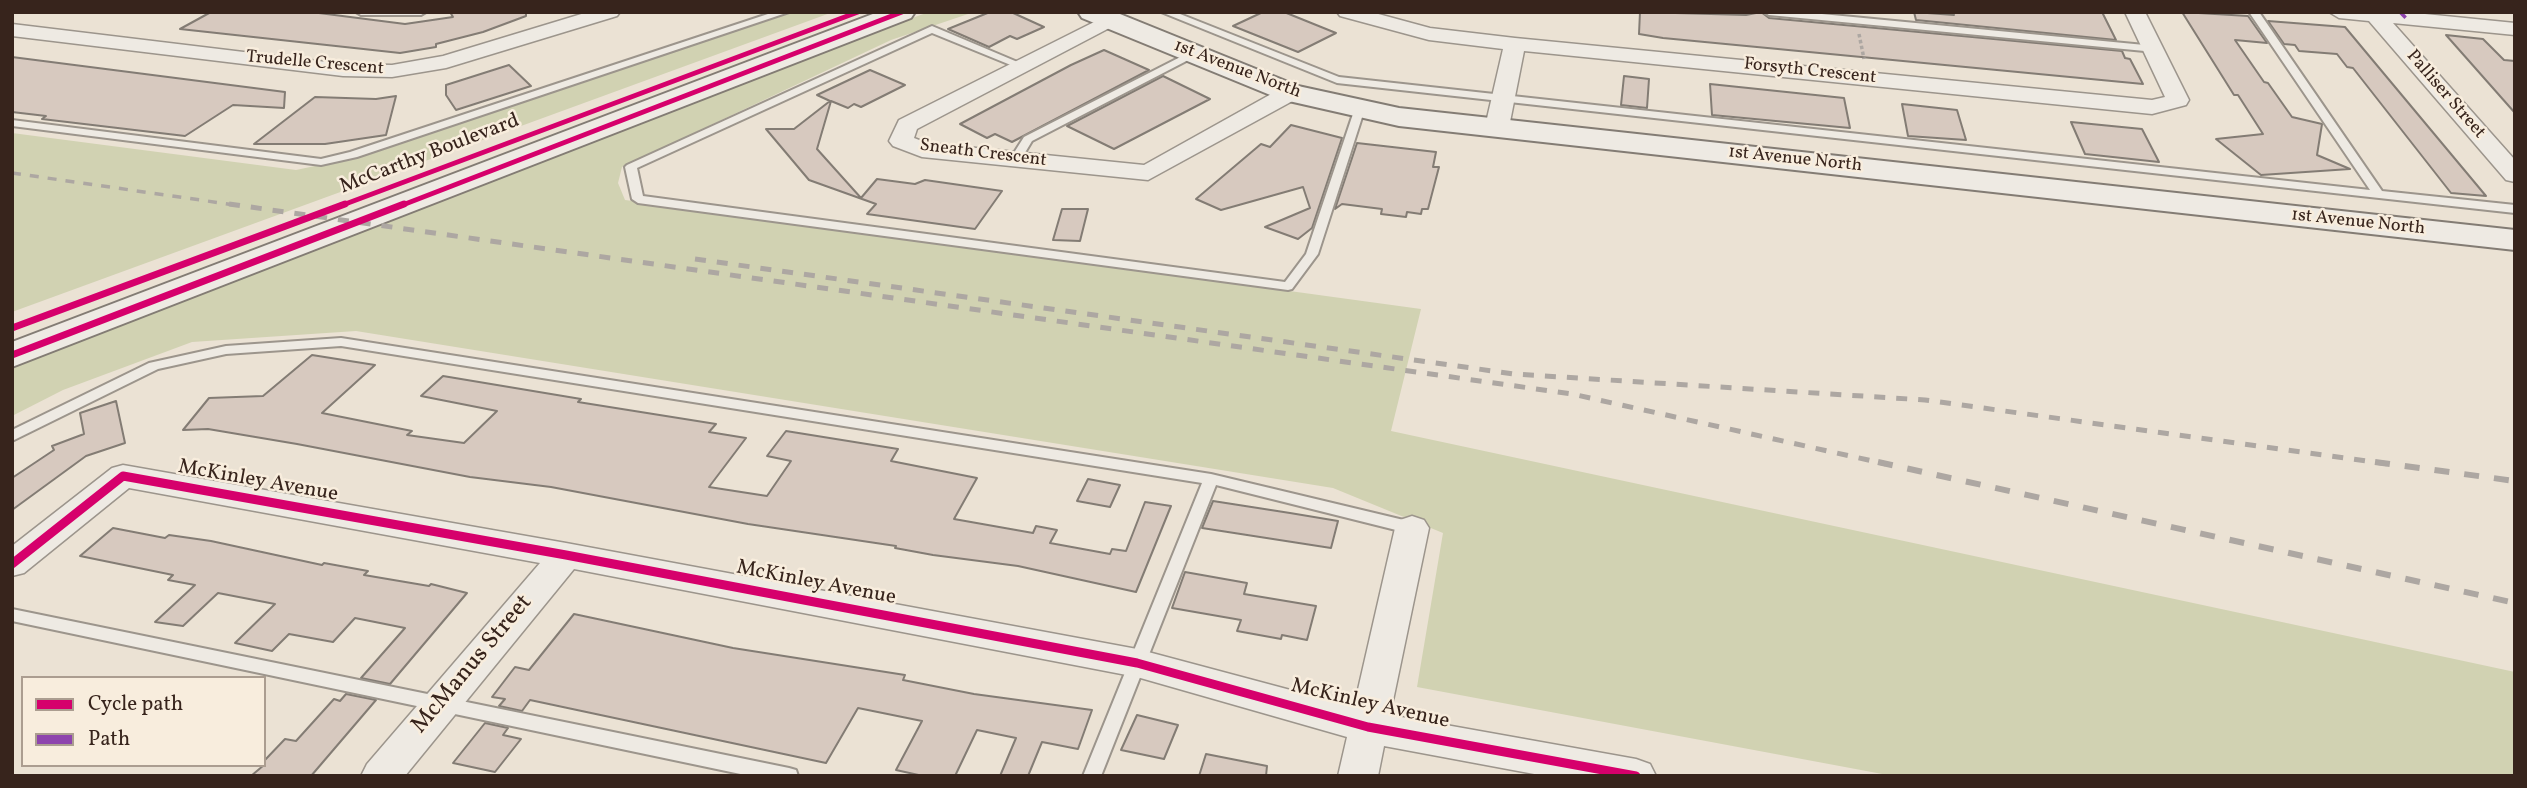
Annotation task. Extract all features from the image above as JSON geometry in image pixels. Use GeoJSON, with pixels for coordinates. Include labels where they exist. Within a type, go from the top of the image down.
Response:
{"type":"FeatureCollection","features":[{"type":"Feature","properties":{"kind":"main road","name":"McCarthy Boulevard"},"geometry":{"type":"LineString","coordinates":[[12,328],[859,12]]}},
{"type":"Feature","properties":{"kind":"main road","name":"McCarthy Boulevard"},"geometry":{"type":"LineString","coordinates":[[12,355],[902,12]]}},
{"type":"Feature","properties":{"kind":"main road","name":"1st Avenue North"},"geometry":{"type":"LineString","coordinates":[[1101,16],[1290,93],[1399,117],[1500,113],[2515,240]]}},
{"type":"Feature","properties":{"kind":"street"},"geometry":{"type":"LineString","coordinates":[[14,31],[54,12]]}},
{"type":"Feature","properties":{"kind":"street","name":"Trudelle Crescent"},"geometry":{"type":"LineString","coordinates":[[14,31],[343,70],[392,71],[446,62],[610,12]]}},
{"type":"Feature","properties":{"kind":"street","name":"Forsyth Crescent"},"geometry":{"type":"LineString","coordinates":[[1347,12],[1429,34],[1515,44],[2152,107],[2178,100],[2135,12]]}},
{"type":"Feature","properties":{"kind":"street"},"geometry":{"type":"LineString","coordinates":[[2339,12],[2515,29]]}},
{"type":"Feature","properties":{"kind":"street","name":"Sneath Crescent"},"geometry":{"type":"LineString","coordinates":[[1101,16],[1022,66],[906,125],[901,141],[922,150],[1149,173],[1290,93]]}},
{"type":"Feature","properties":{"kind":"street","name":"Palliser Street"},"geometry":{"type":"LineString","coordinates":[[2376,16],[2515,175]]}},
{"type":"Feature","properties":{"kind":"street"},"geometry":{"type":"LineString","coordinates":[[1500,113],[1515,44]]}},
{"type":"Feature","properties":{"kind":"street","name":"McKinley Avenue"},"geometry":{"type":"LineString","coordinates":[[12,564],[123,476],[566,555],[1137,663],[1368,727],[1636,776]]}},
{"type":"Feature","properties":{"kind":"street"},"geometry":{"type":"LineString","coordinates":[[1358,776],[1412,528]]}},
{"type":"Feature","properties":{"kind":"street","name":"McManus Street"},"geometry":{"type":"LineString","coordinates":[[380,776],[566,555]]}},
{"type":"Feature","properties":{"kind":"lane"},"geometry":{"type":"LineString","coordinates":[[360,12],[382,15],[421,12]]}},
{"type":"Feature","properties":{"kind":"lane"},"geometry":{"type":"LineString","coordinates":[[12,124],[321,162],[366,150],[784,12]]}},
{"type":"Feature","properties":{"kind":"lane"},"geometry":{"type":"LineString","coordinates":[[1166,12],[1337,80],[1500,113],[2515,209]]}},
{"type":"Feature","properties":{"kind":"lane"},"geometry":{"type":"LineString","coordinates":[[1769,12],[2155,49]]}},
{"type":"Feature","properties":{"kind":"lane"},"geometry":{"type":"LineString","coordinates":[[2254,12],[2379,195]]}},
{"type":"Feature","properties":{"kind":"lane"},"geometry":{"type":"LineString","coordinates":[[1022,66],[932,29],[631,167],[638,199],[1288,286],[1312,254],[1360,108]]}},
{"type":"Feature","properties":{"kind":"lane"},"geometry":{"type":"LineString","coordinates":[[1016,159],[1028,139],[1192,54]]}},
{"type":"Feature","properties":{"kind":"lane"},"geometry":{"type":"LineString","coordinates":[[12,436],[153,366],[226,350],[341,342],[1211,479],[1412,528]]}},
{"type":"Feature","properties":{"kind":"lane"},"geometry":{"type":"LineString","coordinates":[[1092,776],[1211,479]]}},
{"type":"Feature","properties":{"kind":"lane"},"geometry":{"type":"LineString","coordinates":[[12,615],[439,706],[789,776]]}},
{"type":"Feature","properties":{"kind":"path"},"geometry":{"type":"LineString","coordinates":[[1857,21],[1868,78]]}},
{"type":"Feature","properties":{"kind":"green space"},"geometry":{"type":"Polygon","coordinates":[[[794,12],[833,12],[12,312],[12,133],[296,170],[348,159],[794,12]]]}},
{"type":"Feature","properties":{"kind":"green space"},"geometry":{"type":"Polygon","coordinates":[[[929,12],[974,12],[891,40],[622,167],[618,183],[625,200],[1421,309],[1391,431],[2515,672],[2515,776],[1893,776],[1417,687],[1443,533],[1333,488],[356,331],[192,342],[63,390],[12,416],[12,363],[677,102],[929,12]]]}},
{"type":"Feature","properties":{"kind":"building"},"geometry":{"type":"Polygon","coordinates":[[[211,12],[311,12],[405,24],[453,17],[450,12],[526,12],[526,16],[483,32],[436,44],[436,47],[400,53],[180,29],[211,12]]]}},
{"type":"Feature","properties":{"kind":"building"},"geometry":{"type":"Polygon","coordinates":[[[990,12],[1011,12],[1044,27],[1017,39],[1010,36],[989,47],[948,29],[990,12]]]}},
{"type":"Feature","properties":{"kind":"building"},"geometry":{"type":"Polygon","coordinates":[[[1263,12],[1284,12],[1336,33],[1298,52],[1233,26],[1263,12]]]}},
{"type":"Feature","properties":{"kind":"building"},"geometry":{"type":"Polygon","coordinates":[[[1640,12],[1746,15],[1761,12],[1769,18],[2122,51],[2125,58],[2130,59],[2143,84],[1663,38],[1639,34],[1640,12]]]}},
{"type":"Feature","properties":{"kind":"building"},"geometry":{"type":"Polygon","coordinates":[[[1914,12],[1954,15],[1953,12],[2102,12],[2116,40],[1916,20],[1914,12]]]}},
{"type":"Feature","properties":{"kind":"building"},"geometry":{"type":"Polygon","coordinates":[[[2182,12],[2248,16],[2267,43],[2235,40],[2292,117],[2322,124],[2317,155],[2350,169],[2261,175],[2216,139],[2263,134],[2238,95],[2234,95],[2182,12]]]}},
{"type":"Feature","properties":{"kind":"building"},"geometry":{"type":"Polygon","coordinates":[[[2268,21],[2345,27],[2486,196],[2451,193],[2353,68],[2347,67],[2337,54],[2299,51],[2295,45],[2284,44],[2268,21]]]}},
{"type":"Feature","properties":{"kind":"building"},"geometry":{"type":"Polygon","coordinates":[[[2446,35],[2483,39],[2504,60],[2515,61],[2515,113],[2446,35]]]}},
{"type":"Feature","properties":{"kind":"building"},"geometry":{"type":"Polygon","coordinates":[[[1104,50],[1149,70],[1012,142],[995,134],[987,138],[960,124],[1071,65],[1104,50]]]}},
{"type":"Feature","properties":{"kind":"building"},"geometry":{"type":"Polygon","coordinates":[[[12,57],[285,92],[284,108],[233,105],[185,136],[42,119],[46,116],[12,112],[12,57]]]}},
{"type":"Feature","properties":{"kind":"building"},"geometry":{"type":"Polygon","coordinates":[[[509,65],[531,86],[456,110],[446,95],[446,85],[509,65]]]}},
{"type":"Feature","properties":{"kind":"building"},"geometry":{"type":"Polygon","coordinates":[[[870,70],[905,85],[861,107],[854,104],[848,108],[831,101],[817,149],[861,198],[877,179],[915,184],[925,180],[1002,191],[975,229],[867,214],[876,204],[809,180],[766,129],[794,129],[830,101],[817,95],[870,70]]]}},
{"type":"Feature","properties":{"kind":"building"},"geometry":{"type":"Polygon","coordinates":[[[1163,76],[1210,99],[1114,149],[1067,126],[1163,76]]]}},
{"type":"Feature","properties":{"kind":"building"},"geometry":{"type":"Polygon","coordinates":[[[1624,76],[1649,79],[1647,108],[1621,105],[1624,76]]]}},
{"type":"Feature","properties":{"kind":"building"},"geometry":{"type":"Polygon","coordinates":[[[1710,84],[1844,98],[1850,128],[1712,115],[1710,84]]]}},
{"type":"Feature","properties":{"kind":"building"},"geometry":{"type":"Polygon","coordinates":[[[396,96],[386,135],[325,144],[254,144],[315,97],[376,99],[396,96]]]}},
{"type":"Feature","properties":{"kind":"building"},"geometry":{"type":"Polygon","coordinates":[[[1902,104],[1957,110],[1966,140],[1908,136],[1902,104]]]}},
{"type":"Feature","properties":{"kind":"building"},"geometry":{"type":"Polygon","coordinates":[[[2071,122],[2142,129],[2159,162],[2085,154],[2071,122]]]}},
{"type":"Feature","properties":{"kind":"building"},"geometry":{"type":"Polygon","coordinates":[[[1291,125],[1342,138],[1312,228],[1298,239],[1265,227],[1310,208],[1303,187],[1221,210],[1196,199],[1261,144],[1270,147],[1291,125]]]}},
{"type":"Feature","properties":{"kind":"building"},"geometry":{"type":"Polygon","coordinates":[[[1357,143],[1436,152],[1433,167],[1439,167],[1428,209],[1422,209],[1421,214],[1407,212],[1406,217],[1381,214],[1382,209],[1342,204],[1335,209],[1357,143]]]}},
{"type":"Feature","properties":{"kind":"building"},"geometry":{"type":"Polygon","coordinates":[[[1062,209],[1088,209],[1080,241],[1053,240],[1062,209]]]}},
{"type":"Feature","properties":{"kind":"building"},"geometry":{"type":"Polygon","coordinates":[[[312,355],[375,365],[322,413],[412,431],[407,435],[464,443],[497,411],[421,396],[443,376],[581,399],[578,402],[716,424],[709,432],[746,438],[709,487],[767,496],[791,461],[767,456],[786,431],[898,449],[891,461],[977,478],[954,519],[1033,533],[1036,526],[1057,530],[1050,543],[1110,554],[1112,549],[1126,551],[1145,502],[1171,506],[1136,592],[1018,566],[933,555],[895,548],[896,546],[748,524],[551,487],[470,477],[208,429],[183,430],[209,398],[263,396],[312,355]]]}},
{"type":"Feature","properties":{"kind":"building"},"geometry":{"type":"Polygon","coordinates":[[[116,401],[125,443],[86,456],[12,510],[12,478],[54,450],[52,446],[84,434],[80,413],[116,401]]]}},
{"type":"Feature","properties":{"kind":"building"},"geometry":{"type":"Polygon","coordinates":[[[1088,479],[1120,485],[1110,507],[1077,501],[1088,479]]]}},
{"type":"Feature","properties":{"kind":"building"},"geometry":{"type":"Polygon","coordinates":[[[1213,501],[1338,521],[1331,548],[1202,528],[1213,501]]]}},
{"type":"Feature","properties":{"kind":"building"},"geometry":{"type":"Polygon","coordinates":[[[113,528],[165,538],[169,535],[211,541],[322,565],[324,563],[368,571],[364,575],[429,586],[431,584],[467,593],[390,684],[361,678],[405,628],[355,618],[333,642],[289,634],[272,651],[235,643],[275,604],[218,593],[183,626],[155,622],[195,585],[168,580],[173,575],[80,556],[113,528]]]}},
{"type":"Feature","properties":{"kind":"building"},"geometry":{"type":"Polygon","coordinates":[[[1185,572],[1247,583],[1244,594],[1316,606],[1307,640],[1282,635],[1281,639],[1237,631],[1241,620],[1172,608],[1185,572]]]}},
{"type":"Feature","properties":{"kind":"building"},"geometry":{"type":"Polygon","coordinates":[[[574,614],[733,648],[905,675],[903,680],[974,694],[1092,710],[1078,749],[1042,742],[1028,776],[1000,776],[1016,738],[977,730],[955,776],[923,776],[896,770],[922,721],[858,708],[826,763],[530,700],[522,711],[499,706],[505,699],[492,697],[515,667],[529,670],[574,614]]]}},
{"type":"Feature","properties":{"kind":"building"},"geometry":{"type":"Polygon","coordinates":[[[346,694],[376,700],[311,776],[251,776],[262,767],[266,767],[266,759],[285,739],[296,741],[334,699],[340,701],[346,694]]]}},
{"type":"Feature","properties":{"kind":"building"},"geometry":{"type":"Polygon","coordinates":[[[1137,715],[1178,725],[1164,759],[1121,750],[1137,715]]]}},
{"type":"Feature","properties":{"kind":"building"},"geometry":{"type":"Polygon","coordinates":[[[485,723],[508,728],[503,735],[521,739],[495,772],[453,763],[485,723]]]}},
{"type":"Feature","properties":{"kind":"building"},"geometry":{"type":"Polygon","coordinates":[[[1206,754],[1267,766],[1266,776],[1199,776],[1206,754]]]}},
{"type":"Feature","properties":{"kind":"railway"},"geometry":{"type":"LineString","coordinates":[[12,173],[242,206]]}},
{"type":"Feature","properties":{"kind":"railway"},"geometry":{"type":"LineString","coordinates":[[229,204],[1572,394],[1886,464]]}},
{"type":"Feature","properties":{"kind":"railway"},"geometry":{"type":"LineString","coordinates":[[695,259],[1514,374],[1925,400],[2388,464]]}},
{"type":"Feature","properties":{"kind":"railway"},"geometry":{"type":"LineString","coordinates":[[1878,462],[2515,603]]}},
{"type":"Feature","properties":{"kind":"railway"},"geometry":{"type":"LineString","coordinates":[[2375,462],[2515,481]]}},
{"type":"Feature","properties":{"kind":"marked path"},"geometry":{"type":"LineString","coordinates":[[2400,12],[2406,18]]}},
{"type":"Feature","properties":{"kind":"cycle path"},"geometry":{"type":"LineString","coordinates":[[12,328],[858,12]]}},
{"type":"Feature","properties":{"kind":"cycle path"},"geometry":{"type":"LineString","coordinates":[[12,355],[902,12]]}},
{"type":"Feature","properties":{"kind":"cycle path"},"geometry":{"type":"LineString","coordinates":[[12,564],[123,476],[566,555],[1137,663],[1368,727],[1636,776]]}}]}
